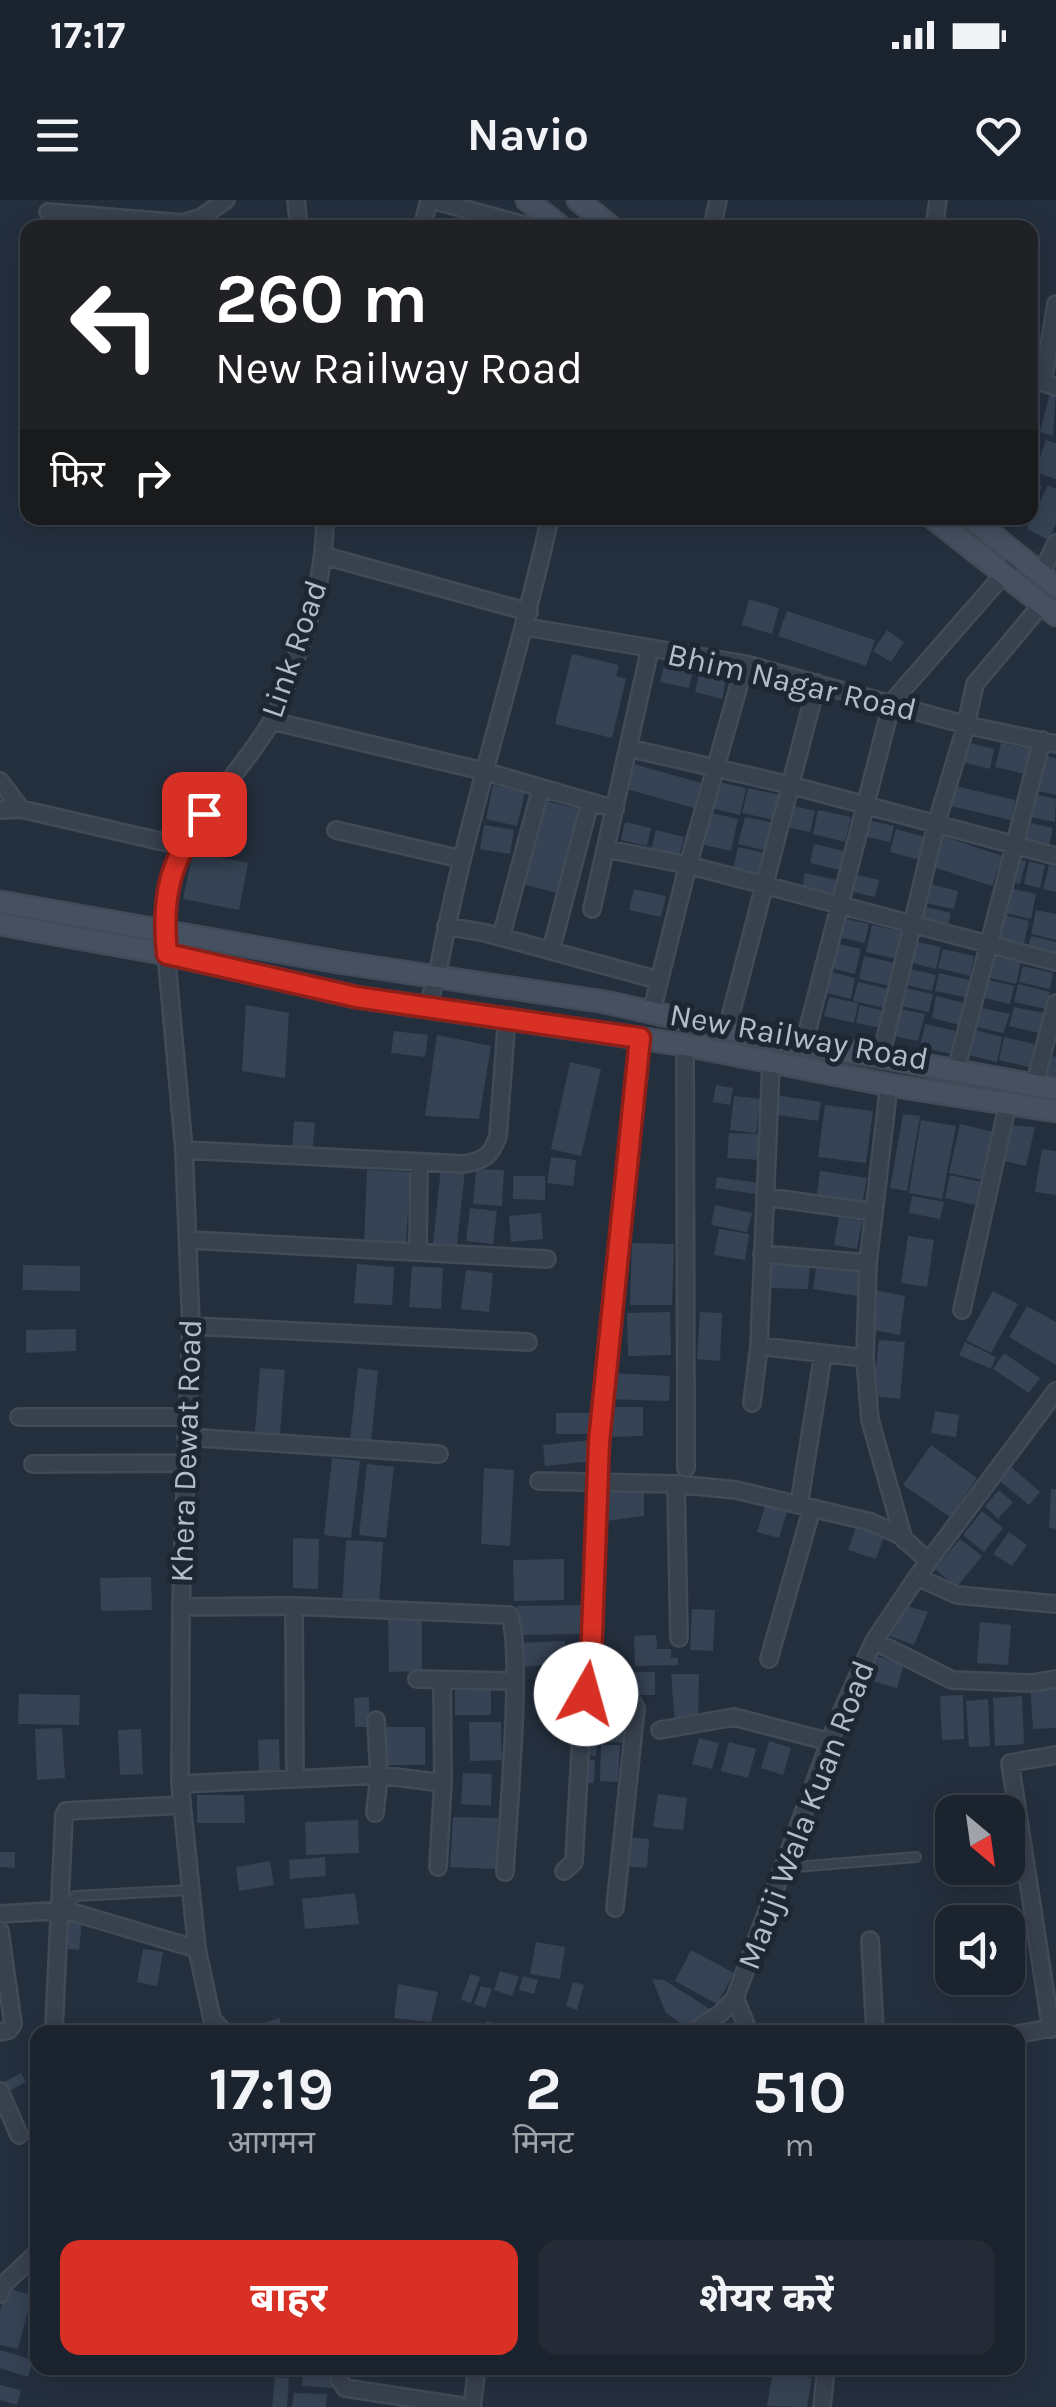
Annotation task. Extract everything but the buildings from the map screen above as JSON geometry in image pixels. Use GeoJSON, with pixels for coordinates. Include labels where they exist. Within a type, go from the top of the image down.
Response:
{"type":"FeatureCollection","features":[{"type":"Feature","properties":{"kind":"main road"},"geometry":{"type":"LineString","coordinates":[[527,200],[552,220]]}},
{"type":"Feature","properties":{"kind":"main road"},"geometry":{"type":"LineString","coordinates":[[578,200],[602,220]]}},
{"type":"Feature","properties":{"kind":"main road"},"geometry":{"type":"LineString","coordinates":[[942,525],[1005,573],[1049,595]]}},
{"type":"Feature","properties":{"kind":"main road"},"geometry":{"type":"LineString","coordinates":[[980,525],[1019,556],[1049,595]]}},
{"type":"Feature","properties":{"kind":"main road","name":"New Railway Road"},"geometry":{"type":"LineString","coordinates":[[0,902],[605,1002],[804,1044],[1056,1089]]}},
{"type":"Feature","properties":{"kind":"main road","name":"New Railway Road"},"geometry":{"type":"LineString","coordinates":[[0,924],[167,954],[356,997],[685,1045],[770,1064],[1056,1111]]}},
{"type":"Feature","properties":{"kind":"street"},"geometry":{"type":"LineString","coordinates":[[195,220],[226,200]]}},
{"type":"Feature","properties":{"kind":"street"},"geometry":{"type":"LineString","coordinates":[[431,200],[505,220]]}},
{"type":"Feature","properties":{"kind":"street"},"geometry":{"type":"LineString","coordinates":[[48,212],[117,220]]}},
{"type":"Feature","properties":{"kind":"street"},"geometry":{"type":"LineString","coordinates":[[1043,383],[1056,304]]}},
{"type":"Feature","properties":{"kind":"street","name":"Link Road"},"geometry":{"type":"LineString","coordinates":[[167,954],[164,930],[170,878],[182,846],[272,721],[314,610],[325,556],[326,525]]}},
{"type":"Feature","properties":{"kind":"street"},"geometry":{"type":"LineString","coordinates":[[427,1006],[437,977],[483,771],[527,619],[548,525]]}},
{"type":"Feature","properties":{"kind":"street"},"geometry":{"type":"LineString","coordinates":[[881,1056],[969,703],[980,674],[1049,595],[1056,543]]}},
{"type":"Feature","properties":{"kind":"street","name":"Bhim Nagar Road"},"geometry":{"type":"LineString","coordinates":[[325,556],[527,619],[650,650],[744,664],[966,725],[1049,742]]}},
{"type":"Feature","properties":{"kind":"street"},"geometry":{"type":"LineString","coordinates":[[804,1044],[892,702],[1019,556]]}},
{"type":"Feature","properties":{"kind":"street"},"geometry":{"type":"LineString","coordinates":[[592,909],[650,650]]}},
{"type":"Feature","properties":{"kind":"street"},"geometry":{"type":"LineString","coordinates":[[651,1014],[744,664]]}},
{"type":"Feature","properties":{"kind":"street"},"geometry":{"type":"LineString","coordinates":[[727,1029],[818,683]]}},
{"type":"Feature","properties":{"kind":"street"},"geometry":{"type":"LineString","coordinates":[[272,721],[483,771],[614,808]]}},
{"type":"Feature","properties":{"kind":"street"},"geometry":{"type":"LineString","coordinates":[[956,1070],[1015,844],[1049,742]]}},
{"type":"Feature","properties":{"kind":"street"},"geometry":{"type":"LineString","coordinates":[[628,748],[790,785],[1056,856]]}},
{"type":"Feature","properties":{"kind":"street"},"geometry":{"type":"LineString","coordinates":[[0,781],[21,810]]}},
{"type":"Feature","properties":{"kind":"street"},"geometry":{"type":"LineString","coordinates":[[501,937],[541,788]]}},
{"type":"Feature","properties":{"kind":"street"},"geometry":{"type":"LineString","coordinates":[[551,950],[590,802]]}},
{"type":"Feature","properties":{"kind":"street"},"geometry":{"type":"LineString","coordinates":[[0,810],[21,810],[182,846]]}},
{"type":"Feature","properties":{"kind":"street"},"geometry":{"type":"LineString","coordinates":[[336,830],[461,860]]}},
{"type":"Feature","properties":{"kind":"street"},"geometry":{"type":"LineString","coordinates":[[606,849],[688,865],[1056,962]]}},
{"type":"Feature","properties":{"kind":"street"},"geometry":{"type":"LineString","coordinates":[[446,926],[658,980]]}},
{"type":"Feature","properties":{"kind":"street","name":"Khera Dewat Road"},"geometry":{"type":"LineString","coordinates":[[167,954],[184,1150],[191,1326],[181,1606],[180,1784],[208,2025]]}},
{"type":"Feature","properties":{"kind":"street"},"geometry":{"type":"LineString","coordinates":[[1034,1086],[1056,1003]]}},
{"type":"Feature","properties":{"kind":"street"},"geometry":{"type":"LineString","coordinates":[[184,1150],[464,1164],[481,1161],[492,1154],[498,1136],[507,1017]]}},
{"type":"Feature","properties":{"kind":"street"},"geometry":{"type":"LineString","coordinates":[[564,1871],[574,1862],[583,1700],[591,1662],[596,1484],[640,1038]]}},
{"type":"Feature","properties":{"kind":"street"},"geometry":{"type":"LineString","coordinates":[[685,1045],[686,1468]]}},
{"type":"Feature","properties":{"kind":"street"},"geometry":{"type":"LineString","coordinates":[[752,1403],[766,1197],[770,1064]]}},
{"type":"Feature","properties":{"kind":"street"},"geometry":{"type":"LineString","coordinates":[[889,1085],[868,1263],[865,1358],[870,1420],[904,1540]]}},
{"type":"Feature","properties":{"kind":"street"},"geometry":{"type":"LineString","coordinates":[[962,1310],[1008,1103]]}},
{"type":"Feature","properties":{"kind":"street"},"geometry":{"type":"LineString","coordinates":[[418,1252],[419,1162]]}},
{"type":"Feature","properties":{"kind":"street"},"geometry":{"type":"LineString","coordinates":[[766,1197],[874,1212]]}},
{"type":"Feature","properties":{"kind":"street"},"geometry":{"type":"LineString","coordinates":[[189,1240],[548,1259]]}},
{"type":"Feature","properties":{"kind":"street"},"geometry":{"type":"LineString","coordinates":[[762,1254],[868,1263]]}},
{"type":"Feature","properties":{"kind":"street"},"geometry":{"type":"LineString","coordinates":[[191,1326],[528,1342]]}},
{"type":"Feature","properties":{"kind":"street"},"geometry":{"type":"LineString","coordinates":[[758,1346],[865,1358]]}},
{"type":"Feature","properties":{"kind":"street"},"geometry":{"type":"LineString","coordinates":[[769,1659],[805,1506],[823,1355]]}},
{"type":"Feature","properties":{"kind":"street","name":"Mauji Wala Kuan Road"},"geometry":{"type":"LineString","coordinates":[[735,1998],[830,1742],[874,1641],[916,1576],[1056,1391]]}},
{"type":"Feature","properties":{"kind":"street"},"geometry":{"type":"LineString","coordinates":[[18,1417],[187,1417]]}},
{"type":"Feature","properties":{"kind":"street"},"geometry":{"type":"LineString","coordinates":[[186,1437],[438,1454]]}},
{"type":"Feature","properties":{"kind":"street"},"geometry":{"type":"LineString","coordinates":[[33,1464],[186,1463]]}},
{"type":"Feature","properties":{"kind":"street"},"geometry":{"type":"LineString","coordinates":[[539,1482],[676,1484],[736,1490],[871,1522],[904,1540],[928,1561]]}},
{"type":"Feature","properties":{"kind":"street"},"geometry":{"type":"LineString","coordinates":[[676,1484],[679,1638]]}},
{"type":"Feature","properties":{"kind":"street"},"geometry":{"type":"LineString","coordinates":[[916,1576],[957,1595],[1056,1604]]}},
{"type":"Feature","properties":{"kind":"street"},"geometry":{"type":"LineString","coordinates":[[181,1606],[294,1606],[509,1615],[513,1625],[514,1681],[505,1872]]}},
{"type":"Feature","properties":{"kind":"street"},"geometry":{"type":"LineString","coordinates":[[294,1606],[294,1779]]}},
{"type":"Feature","properties":{"kind":"street"},"geometry":{"type":"LineString","coordinates":[[874,1641],[952,1680],[1031,1684],[1056,1679]]}},
{"type":"Feature","properties":{"kind":"street"},"geometry":{"type":"LineString","coordinates":[[416,1680],[514,1681]]}},
{"type":"Feature","properties":{"kind":"street"},"geometry":{"type":"LineString","coordinates":[[438,1867],[444,1782],[442,1680]]}},
{"type":"Feature","properties":{"kind":"street"},"geometry":{"type":"LineString","coordinates":[[583,1700],[631,1699],[636,1708],[615,1908]]}},
{"type":"Feature","properties":{"kind":"street"},"geometry":{"type":"LineString","coordinates":[[660,1730],[734,1717],[830,1742]]}},
{"type":"Feature","properties":{"kind":"street"},"geometry":{"type":"LineString","coordinates":[[375,1812],[379,1776],[376,1720]]}},
{"type":"Feature","properties":{"kind":"street"},"geometry":{"type":"LineString","coordinates":[[1025,2033],[1053,2028],[1010,1763],[1056,1755]]}},
{"type":"Feature","properties":{"kind":"street"},"geometry":{"type":"LineString","coordinates":[[180,1784],[379,1776],[444,1782]]}},
{"type":"Feature","properties":{"kind":"street"},"geometry":{"type":"LineString","coordinates":[[54,2025],[66,1812],[182,1805]]}},
{"type":"Feature","properties":{"kind":"street"},"geometry":{"type":"LineString","coordinates":[[0,1914],[63,1911],[197,1949]]}},
{"type":"Feature","properties":{"kind":"street"},"geometry":{"type":"LineString","coordinates":[[0,1931],[13,2024],[9,2030],[0,2032]]}},
{"type":"Feature","properties":{"kind":"street"},"geometry":{"type":"LineString","coordinates":[[870,1940],[875,2025]]}},
{"type":"Feature","properties":{"kind":"street"},"geometry":{"type":"LineString","coordinates":[[704,2025],[735,1998],[746,2025]]}},
{"type":"Feature","properties":{"kind":"street"},"geometry":{"type":"LineString","coordinates":[[0,2091],[19,2135]]}},
{"type":"Feature","properties":{"kind":"street"},"geometry":{"type":"LineString","coordinates":[[1,2288],[30,2260]]}},
{"type":"Feature","properties":{"kind":"street"},"geometry":{"type":"LineString","coordinates":[[339,2375],[345,2388],[470,2407],[477,2375]]}},
{"type":"Feature","properties":{"kind":"street"},"geometry":{"type":"LineString","coordinates":[[822,2407],[825,2375]]}},
{"type":"Feature","properties":{"kind":"lane"},"geometry":{"type":"LineString","coordinates":[[784,1868],[916,1857]]}},
{"type":"Feature","properties":{"kind":"lane"},"geometry":{"type":"LineString","coordinates":[[63,1911],[75,1896],[190,1890]]}},
{"type":"Feature","properties":{"kind":"route"},"geometry":{"type":"LineString","coordinates":[[204,814],[182,846],[170,878],[165,902],[167,954],[356,997],[640,1038],[599,1442],[591,1662],[586,1694]]}}]}
